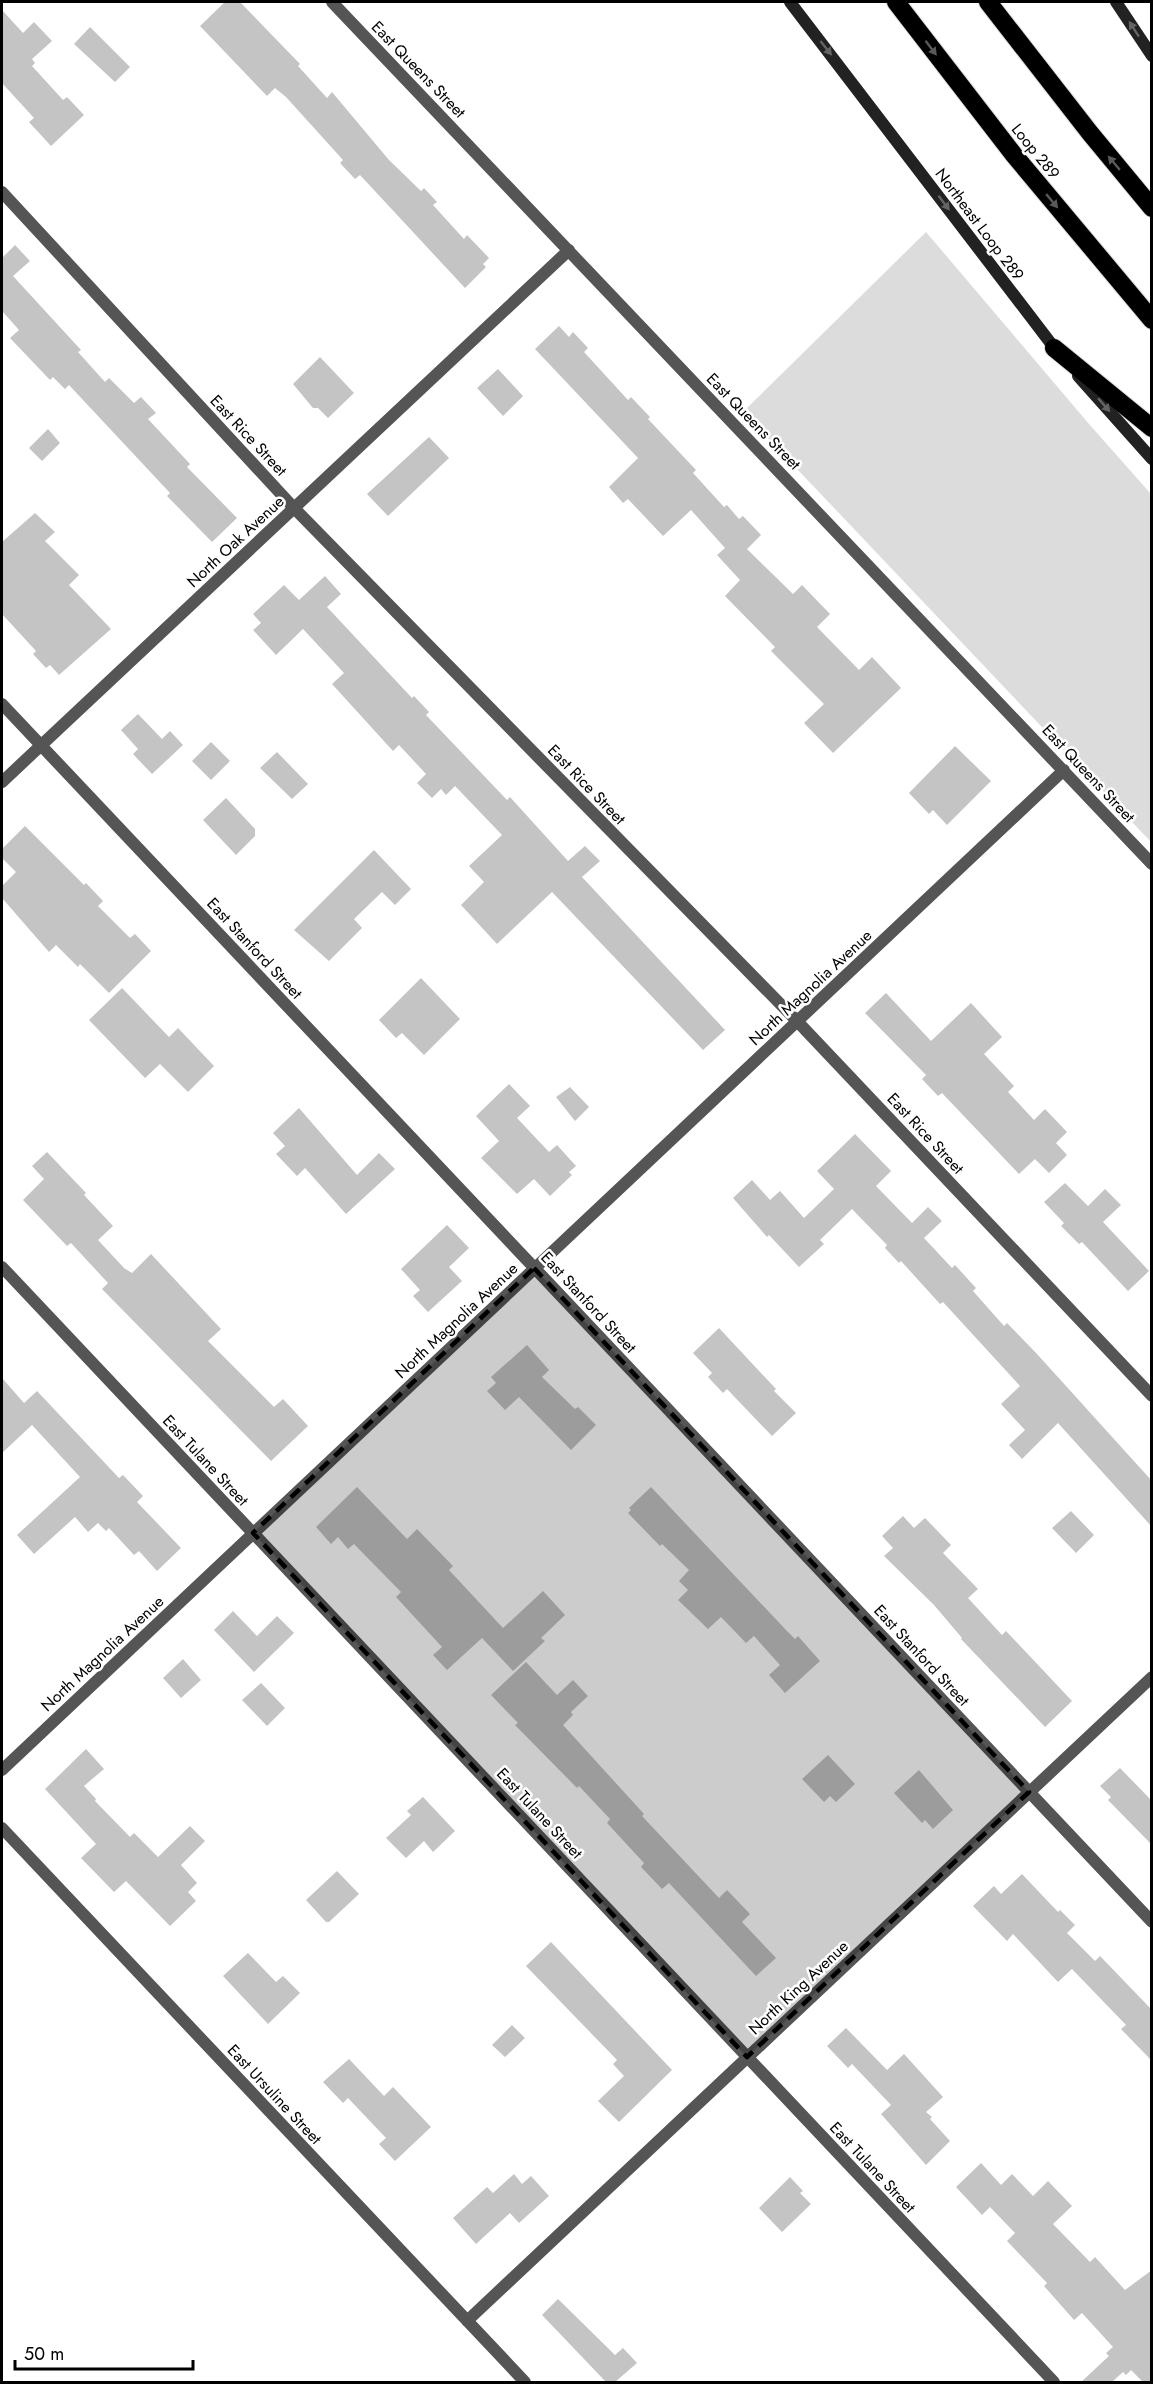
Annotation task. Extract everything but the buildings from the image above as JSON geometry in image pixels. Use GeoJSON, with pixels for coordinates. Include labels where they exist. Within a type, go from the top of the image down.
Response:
{"type":"FeatureCollection","features":[{"type":"Feature","properties":{"kind":"highway","name":"Loop 289"},"geometry":{"type":"LineString","coordinates":[[896,2],[1014,155],[1152,320]]}},
{"type":"Feature","properties":{"kind":"highway"},"geometry":{"type":"LineString","coordinates":[[988,2],[1152,208]]}},
{"type":"Feature","properties":{"kind":"highway"},"geometry":{"type":"LineString","coordinates":[[1054,348],[1152,428]]}},
{"type":"Feature","properties":{"kind":"main road","name":"Northeast Loop 289"},"geometry":{"type":"LineString","coordinates":[[790,2],[1054,348],[1152,459]]}},
{"type":"Feature","properties":{"kind":"main road"},"geometry":{"type":"LineString","coordinates":[[1116,2],[1152,56]]}},
{"type":"Feature","properties":{"kind":"street","name":"East Queens Street"},"geometry":{"type":"LineString","coordinates":[[332,2],[1152,864]]}},
{"type":"Feature","properties":{"kind":"street","name":"East Rice Street"},"geometry":{"type":"LineString","coordinates":[[2,192],[294,508],[797,1021],[1152,1396]]}},
{"type":"Feature","properties":{"kind":"street","name":"North Oak Avenue"},"geometry":{"type":"LineString","coordinates":[[2,782],[569,250]]}},
{"type":"Feature","properties":{"kind":"street","name":"East Stanford Street"},"geometry":{"type":"LineString","coordinates":[[2,704],[1152,1922]]}},
{"type":"Feature","properties":{"kind":"street","name":"North Magnolia Avenue"},"geometry":{"type":"LineString","coordinates":[[2,1770],[1064,770]]}},
{"type":"Feature","properties":{"kind":"street","name":"East Tulane Street"},"geometry":{"type":"LineString","coordinates":[[2,1267],[1054,2382]]}},
{"type":"Feature","properties":{"kind":"street","name":"North King Avenue"},"geometry":{"type":"LineString","coordinates":[[467,2321],[1152,1677]]}},
{"type":"Feature","properties":{"kind":"street","name":"East Ursuline Street"},"geometry":{"type":"LineString","coordinates":[[2,1828],[525,2382]]}},
{"type":"Feature","properties":{"kind":"highlighted area"},"geometry":{"type":"Polygon","coordinates":[[[534,1268],[1029,1792],[747,2057],[253,1533],[534,1268]]]}},
{"type":"Feature","properties":{"kind":"shaded area"},"geometry":{"type":"Polygon","coordinates":[[[926,232],[1151,494],[1151,842],[743,412],[926,232]]]}}]}
